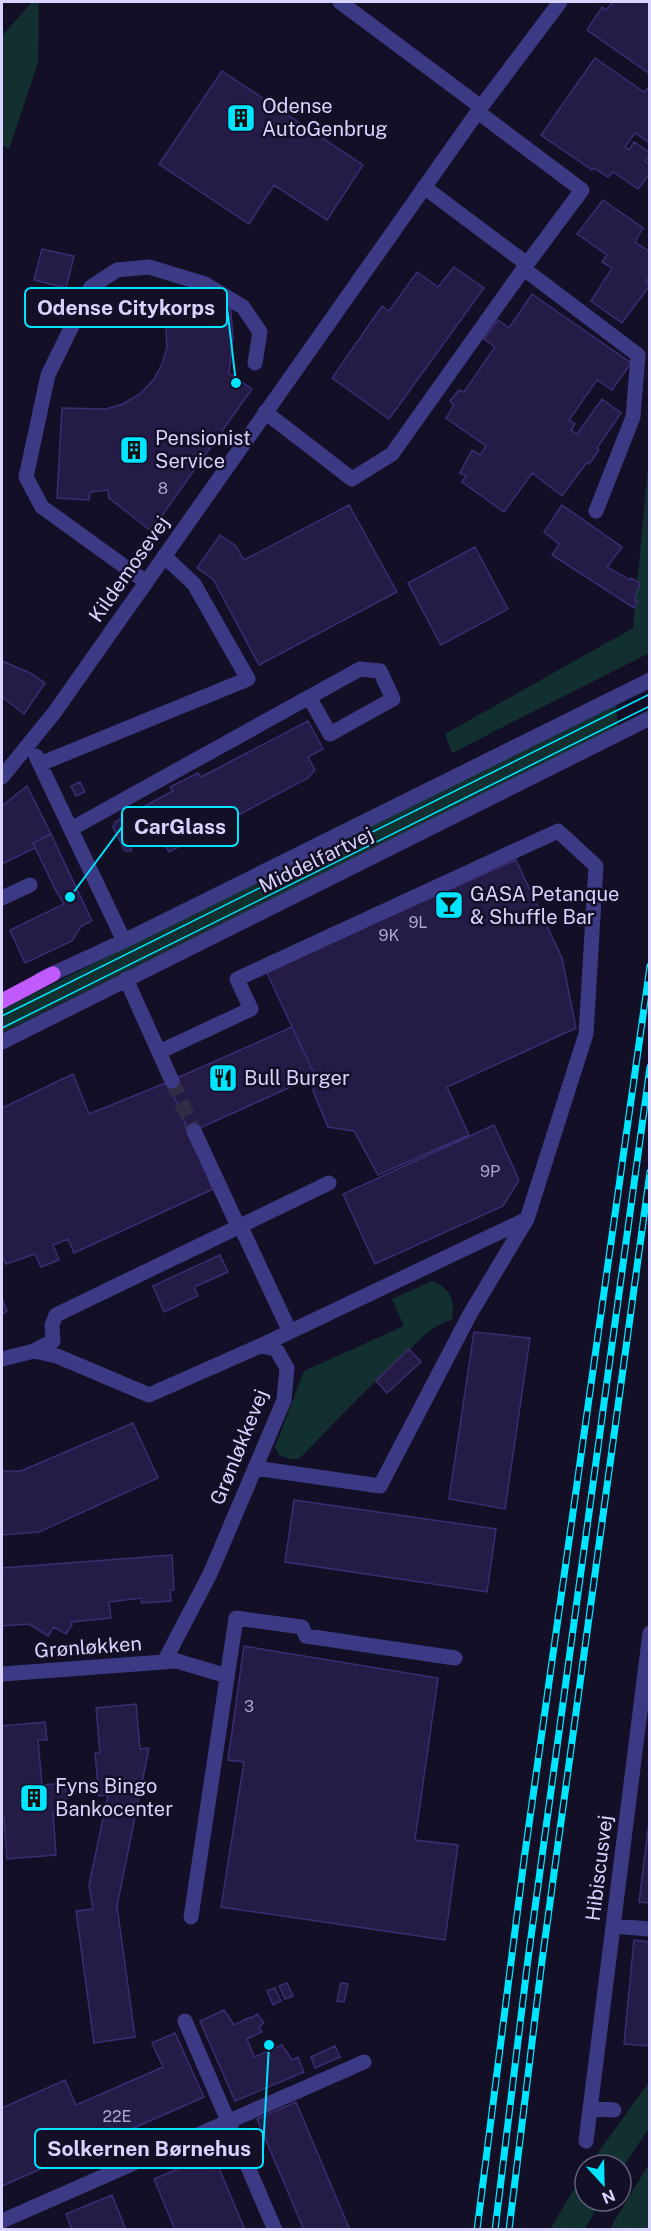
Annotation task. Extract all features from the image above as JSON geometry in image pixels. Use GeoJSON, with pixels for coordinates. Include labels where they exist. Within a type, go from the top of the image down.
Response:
{"type":"FeatureCollection","features":[{"type":"Feature","properties":{"kind":"main road"},"geometry":{"type":"LineString","coordinates":[[2,1001],[53,974]]}},
{"type":"Feature","properties":{"kind":"street"},"geometry":{"type":"LineString","coordinates":[[265,412],[352,478],[392,454],[525,266],[582,190],[340,2]]}},
{"type":"Feature","properties":{"kind":"street","name":"Kildemosevej"},"geometry":{"type":"LineString","coordinates":[[2,777],[54,713],[424,187],[560,2]]}},
{"type":"Feature","properties":{"kind":"street"},"geometry":{"type":"LineString","coordinates":[[424,187],[639,356],[633,417],[596,511]]}},
{"type":"Feature","properties":{"kind":"street"},"geometry":{"type":"LineString","coordinates":[[146,582],[42,507],[26,477],[48,375],[92,288],[117,270],[149,267],[205,284],[243,307],[260,332],[255,363]]}},
{"type":"Feature","properties":{"kind":"street"},"geometry":{"type":"LineString","coordinates":[[40,764],[248,679],[194,584],[164,556]]}},
{"type":"Feature","properties":{"kind":"street"},"geometry":{"type":"LineString","coordinates":[[71,829],[309,697],[360,669],[380,671],[393,699],[330,734],[309,697]]}},
{"type":"Feature","properties":{"kind":"street","name":"Middelfartvej"},"geometry":{"type":"LineString","coordinates":[[2,994],[53,974],[124,940],[650,680]]}},
{"type":"Feature","properties":{"kind":"street","name":"Middelfartvej"},"geometry":{"type":"LineString","coordinates":[[2,1042],[650,718]]}},
{"type":"Feature","properties":{"kind":"street"},"geometry":{"type":"LineString","coordinates":[[27,749],[36,756],[124,940]]}},
{"type":"Feature","properties":{"kind":"street"},"geometry":{"type":"LineString","coordinates":[[159,1052],[250,1009],[237,979],[558,831],[596,866],[586,1034],[527,1220],[470,1314],[380,1486],[255,1467]]}},
{"type":"Feature","properties":{"kind":"street"},"geometry":{"type":"LineString","coordinates":[[2,898],[30,885]]}},
{"type":"Feature","properties":{"kind":"street"},"geometry":{"type":"LineString","coordinates":[[126,979],[172,1081]]}},
{"type":"Feature","properties":{"kind":"street"},"geometry":{"type":"LineString","coordinates":[[194,1131],[290,1332]]}},
{"type":"Feature","properties":{"kind":"street"},"geometry":{"type":"LineString","coordinates":[[2,1359],[34,1351],[53,1341],[52,1325],[56,1315],[329,1182]]}},
{"type":"Feature","properties":{"kind":"street"},"geometry":{"type":"LineString","coordinates":[[34,1351],[66,1359],[149,1395],[260,1346],[527,1220]]}},
{"type":"Feature","properties":{"kind":"street","name":"Grønløkkevej"},"geometry":{"type":"LineString","coordinates":[[171,1662],[284,1400],[287,1368],[276,1349],[260,1346]]}},
{"type":"Feature","properties":{"kind":"street"},"geometry":{"type":"LineString","coordinates":[[191,1917],[236,1618],[302,1627],[306,1636],[455,1658]]}},
{"type":"Feature","properties":{"kind":"street","name":"Hibiscusvej"},"geometry":{"type":"LineString","coordinates":[[586,2141],[649,1635]]}},
{"type":"Feature","properties":{"kind":"street"},"geometry":{"type":"LineString","coordinates":[[171,1662],[227,1676]]}},
{"type":"Feature","properties":{"kind":"street","name":"Grønløkken"},"geometry":{"type":"LineString","coordinates":[[2,1674],[171,1662]]}},
{"type":"Feature","properties":{"kind":"street"},"geometry":{"type":"LineString","coordinates":[[613,1926],[650,1929]]}},
{"type":"Feature","properties":{"kind":"street"},"geometry":{"type":"LineString","coordinates":[[185,2021],[275,2229]]}},
{"type":"Feature","properties":{"kind":"street"},"geometry":{"type":"LineString","coordinates":[[2,2221],[364,2062]]}},
{"type":"Feature","properties":{"kind":"street"},"geometry":{"type":"LineString","coordinates":[[590,2108],[614,2110]]}},
{"type":"Feature","properties":{"kind":"green space"},"geometry":{"type":"Polygon","coordinates":[[[32,2],[39,2],[38,63],[9,149],[2,145],[2,36],[32,2]]]}},
{"type":"Feature","properties":{"kind":"green space"},"geometry":{"type":"Polygon","coordinates":[[[649,457],[649,653],[452,753],[445,734],[633,628],[649,457]]]}},
{"type":"Feature","properties":{"kind":"green space"},"geometry":{"type":"Polygon","coordinates":[[[616,705],[618,727],[2,1033],[2,1009],[616,705]]]}},
{"type":"Feature","properties":{"kind":"green space"},"geometry":{"type":"Polygon","coordinates":[[[432,1281],[439,1284],[451,1296],[452,1320],[425,1335],[299,1459],[279,1455],[275,1447],[304,1371],[404,1326],[392,1299],[432,1281]]]}},
{"type":"Feature","properties":{"kind":"green space"},"geometry":{"type":"Polygon","coordinates":[[[649,2082],[649,2128],[632,2153],[598,2153],[649,2082]]]}},
{"type":"Feature","properties":{"kind":"green space"},"geometry":{"type":"Polygon","coordinates":[[[649,2164],[649,2229],[610,2229],[619,2213],[633,2213],[633,2190],[649,2164]]]}},
{"type":"Feature","properties":{"kind":"green space"},"geometry":{"type":"Polygon","coordinates":[[[573,2191],[573,2213],[594,2213],[585,2229],[550,2229],[573,2191]]]}},
{"type":"Feature","properties":{"kind":"building"},"geometry":{"type":"Polygon","coordinates":[[[613,2],[650,2],[650,74],[587,30],[602,7],[606,10],[613,2]]]}},
{"type":"Feature","properties":{"kind":"building"},"geometry":{"type":"Polygon","coordinates":[[[595,58],[644,92],[650,86],[650,143],[635,133],[625,147],[629,150],[634,142],[650,153],[645,161],[650,164],[650,173],[638,189],[613,172],[608,177],[594,168],[592,170],[541,135],[595,58]]]}},
{"type":"Feature","properties":{"kind":"building","name":"Odense AutoGenbrug"},"geometry":{"type":"Polygon","coordinates":[[[222,71],[363,165],[327,220],[274,185],[249,224],[159,164],[222,71]]]}},
{"type":"Feature","properties":{"kind":"building"},"geometry":{"type":"Polygon","coordinates":[[[603,200],[643,228],[635,242],[650,252],[650,277],[646,281],[650,285],[622,323],[591,301],[612,268],[602,262],[607,255],[577,234],[603,200]]]}},
{"type":"Feature","properties":{"kind":"building"},"geometry":{"type":"Polygon","coordinates":[[[42,249],[74,256],[66,288],[34,280],[42,249]]]}},
{"type":"Feature","properties":{"kind":"building"},"geometry":{"type":"Polygon","coordinates":[[[454,267],[484,288],[389,419],[332,378],[382,306],[389,311],[417,272],[438,287],[454,267]]]}},
{"type":"Feature","properties":{"kind":"building"},"geometry":{"type":"Polygon","coordinates":[[[532,294],[631,363],[612,390],[597,380],[569,420],[575,424],[571,430],[577,434],[602,399],[621,413],[597,448],[599,450],[589,464],[587,462],[562,496],[532,473],[504,512],[462,482],[466,476],[460,473],[472,450],[480,455],[486,446],[446,418],[454,405],[450,401],[459,390],[464,392],[495,347],[484,339],[498,320],[509,328],[532,294]]]}},
{"type":"Feature","properties":{"kind":"building","name":"Pensionist Service"},"geometry":{"type":"Polygon","coordinates":[[[230,301],[233,338],[229,373],[252,389],[151,531],[109,498],[108,490],[90,492],[89,500],[57,498],[62,408],[106,409],[123,404],[140,394],[154,379],[167,348],[165,311],[230,301]]]}},
{"type":"Feature","properties":{"kind":"building"},"geometry":{"type":"Polygon","coordinates":[[[349,505],[397,592],[259,665],[213,579],[197,568],[220,535],[236,546],[244,560],[349,505]]]}},
{"type":"Feature","properties":{"kind":"building"},"geometry":{"type":"Polygon","coordinates":[[[562,505],[622,547],[607,567],[640,583],[635,597],[635,601],[638,602],[634,608],[552,555],[559,544],[544,532],[562,505]]]}},
{"type":"Feature","properties":{"kind":"building"},"geometry":{"type":"Polygon","coordinates":[[[475,547],[508,609],[441,645],[408,583],[475,547]]]}},
{"type":"Feature","properties":{"kind":"building"},"geometry":{"type":"Polygon","coordinates":[[[2,661],[30,673],[45,683],[24,714],[2,697],[2,661]]]}},
{"type":"Feature","properties":{"kind":"building"},"geometry":{"type":"Polygon","coordinates":[[[308,721],[323,749],[308,757],[315,770],[308,778],[169,852],[157,831],[152,833],[152,840],[148,841],[146,838],[132,846],[131,851],[125,851],[113,827],[115,822],[173,791],[170,787],[198,773],[201,777],[308,721]]]}},
{"type":"Feature","properties":{"kind":"building"},"geometry":{"type":"Polygon","coordinates":[[[80,782],[85,792],[76,796],[71,786],[80,782]]]}},
{"type":"Feature","properties":{"kind":"building"},"geometry":{"type":"Polygon","coordinates":[[[27,786],[51,834],[33,843],[35,848],[2,864],[2,806],[27,786]]]}},
{"type":"Feature","properties":{"kind":"building"},"geometry":{"type":"Polygon","coordinates":[[[51,834],[92,921],[81,926],[72,941],[25,963],[10,930],[64,904],[33,843],[51,834]]]}},
{"type":"Feature","properties":{"kind":"building"},"geometry":{"type":"Polygon","coordinates":[[[516,860],[562,958],[576,1028],[447,1087],[469,1135],[378,1175],[354,1131],[328,1127],[313,1091],[317,1080],[266,971],[516,860]]]}},
{"type":"Feature","properties":{"kind":"building"},"geometry":{"type":"Polygon","coordinates":[[[292,1027],[315,1076],[189,1133],[168,1082],[292,1027]]]}},
{"type":"Feature","properties":{"kind":"building"},"geometry":{"type":"Polygon","coordinates":[[[73,1074],[89,1114],[168,1082],[213,1189],[74,1253],[68,1239],[53,1245],[59,1260],[41,1267],[35,1254],[6,1264],[2,1255],[2,1108],[73,1074]]]}},
{"type":"Feature","properties":{"kind":"building"},"geometry":{"type":"Polygon","coordinates":[[[494,1125],[519,1180],[503,1206],[375,1264],[343,1194],[494,1125]]]}},
{"type":"Feature","properties":{"kind":"building"},"geometry":{"type":"Polygon","coordinates":[[[220,1255],[228,1272],[194,1287],[198,1296],[164,1312],[153,1286],[220,1255]]]}},
{"type":"Feature","properties":{"kind":"building"},"geometry":{"type":"Polygon","coordinates":[[[2,1299],[7,1311],[2,1314],[2,1299]]]}},
{"type":"Feature","properties":{"kind":"building"},"geometry":{"type":"Polygon","coordinates":[[[474,1332],[530,1338],[505,1509],[449,1499],[474,1332]]]}},
{"type":"Feature","properties":{"kind":"building"},"geometry":{"type":"Polygon","coordinates":[[[409,1349],[421,1362],[387,1393],[376,1381],[409,1349]]]}},
{"type":"Feature","properties":{"kind":"building"},"geometry":{"type":"Polygon","coordinates":[[[133,1423],[158,1478],[39,1532],[2,1535],[2,1471],[21,1471],[133,1423]]]}},
{"type":"Feature","properties":{"kind":"building"},"geometry":{"type":"Polygon","coordinates":[[[294,1500],[496,1529],[487,1592],[285,1562],[294,1500]]]}},
{"type":"Feature","properties":{"kind":"building"},"geometry":{"type":"Polygon","coordinates":[[[172,1555],[174,1590],[170,1590],[171,1601],[142,1603],[141,1598],[109,1602],[111,1618],[71,1622],[72,1625],[66,1634],[54,1627],[48,1636],[29,1624],[2,1626],[2,1568],[172,1555]]]}},
{"type":"Feature","properties":{"kind":"building"},"geometry":{"type":"Polygon","coordinates":[[[244,1646],[438,1678],[415,1840],[458,1845],[445,1940],[221,1907],[244,1762],[228,1760],[244,1646]]]}},
{"type":"Feature","properties":{"kind":"building"},"geometry":{"type":"Polygon","coordinates":[[[136,1704],[140,1749],[149,1748],[117,1906],[135,2037],[94,2043],[76,1911],[93,1909],[89,1885],[108,1795],[99,1796],[95,1753],[100,1753],[96,1708],[136,1704]]]}},
{"type":"Feature","properties":{"kind":"building","name":"Fyns Bingo Bankocenter"},"geometry":{"type":"Polygon","coordinates":[[[45,1722],[47,1740],[38,1740],[42,1785],[65,1783],[67,1810],[53,1812],[56,1855],[7,1859],[4,1818],[2,1818],[2,1726],[45,1722]]]}},
{"type":"Feature","properties":{"kind":"building"},"geometry":{"type":"Polygon","coordinates":[[[650,1814],[650,1903],[639,1902],[650,1814]]]}},
{"type":"Feature","properties":{"kind":"building"},"geometry":{"type":"Polygon","coordinates":[[[634,1940],[650,1942],[650,2046],[624,2044],[634,1940]]]}},
{"type":"Feature","properties":{"kind":"building"},"geometry":{"type":"Polygon","coordinates":[[[287,1983],[293,1996],[285,1999],[279,1986],[287,1983]]]}},
{"type":"Feature","properties":{"kind":"building"},"geometry":{"type":"Polygon","coordinates":[[[341,1983],[348,1984],[344,2002],[337,2001],[341,1983]]]}},
{"type":"Feature","properties":{"kind":"building"},"geometry":{"type":"Polygon","coordinates":[[[275,1988],[281,2001],[273,2005],[267,1991],[275,1988]]]}},
{"type":"Feature","properties":{"kind":"building"},"geometry":{"type":"Polygon","coordinates":[[[224,2010],[234,2025],[257,2014],[264,2023],[259,2027],[262,2032],[247,2039],[254,2057],[282,2045],[292,2060],[298,2057],[304,2072],[235,2101],[200,2021],[224,2010]]]}},
{"type":"Feature","properties":{"kind":"building"},"geometry":{"type":"Polygon","coordinates":[[[175,2033],[204,2097],[2,2186],[2,2108],[65,2080],[76,2105],[163,2067],[152,2043],[175,2033]]]}},
{"type":"Feature","properties":{"kind":"building"},"geometry":{"type":"Polygon","coordinates":[[[335,2046],[340,2057],[315,2068],[311,2057],[335,2046]]]}},
{"type":"Feature","properties":{"kind":"building"},"geometry":{"type":"Polygon","coordinates":[[[296,2102],[350,2230],[304,2230],[257,2119],[296,2102]]]}},
{"type":"Feature","properties":{"kind":"building"},"geometry":{"type":"Polygon","coordinates":[[[213,2154],[245,2230],[175,2230],[154,2179],[213,2154]]]}},
{"type":"Feature","properties":{"kind":"building"},"geometry":{"type":"Polygon","coordinates":[[[112,2195],[126,2230],[72,2230],[66,2214],[112,2195]]]}},
{"type":"Feature","properties":{"kind":"tunnel"},"geometry":{"type":"LineString","coordinates":[[172,1081],[194,1131]]}},
{"type":"Feature","properties":{"kind":"tram line"},"geometry":{"type":"LineString","coordinates":[[2,1016],[650,694]]}},
{"type":"Feature","properties":{"kind":"tram line"},"geometry":{"type":"LineString","coordinates":[[2,1028],[650,706]]}},
{"type":"Feature","properties":{"kind":"railway"},"geometry":{"type":"LineString","coordinates":[[477,2230],[524,1860],[650,966]]}},
{"type":"Feature","properties":{"kind":"railway"},"geometry":{"type":"LineString","coordinates":[[495,2230],[528,1959],[650,1067]]}},
{"type":"Feature","properties":{"kind":"railway"},"geometry":{"type":"LineString","coordinates":[[509,2230],[542,1961],[650,1172]]}},
{"type":"Feature","properties":{"kind":"place","name":"Odense AutoGenbrug"},"geometry":{"type":"Point","coordinates":[241,118]}},
{"type":"Feature","properties":{"kind":"place","name":"Odense Citykorps"},"geometry":{"type":"Point","coordinates":[236,383]}},
{"type":"Feature","properties":{"kind":"place","name":"Pensionist Service"},"geometry":{"type":"Point","coordinates":[134,450]}},
{"type":"Feature","properties":{"kind":"place","name":"CarGlass"},"geometry":{"type":"Point","coordinates":[70,897]}},
{"type":"Feature","properties":{"kind":"place","name":"GASA Petanque & Shuffle Bar"},"geometry":{"type":"Point","coordinates":[449,905]}},
{"type":"Feature","properties":{"kind":"place","name":"Bull Burger"},"geometry":{"type":"Point","coordinates":[223,1078]}},
{"type":"Feature","properties":{"kind":"place","name":"Fyns Bingo Bankocenter"},"geometry":{"type":"Point","coordinates":[34,1798]}},
{"type":"Feature","properties":{"kind":"place","name":"Solkernen Børnehus"},"geometry":{"type":"Point","coordinates":[269,2045]}}]}
